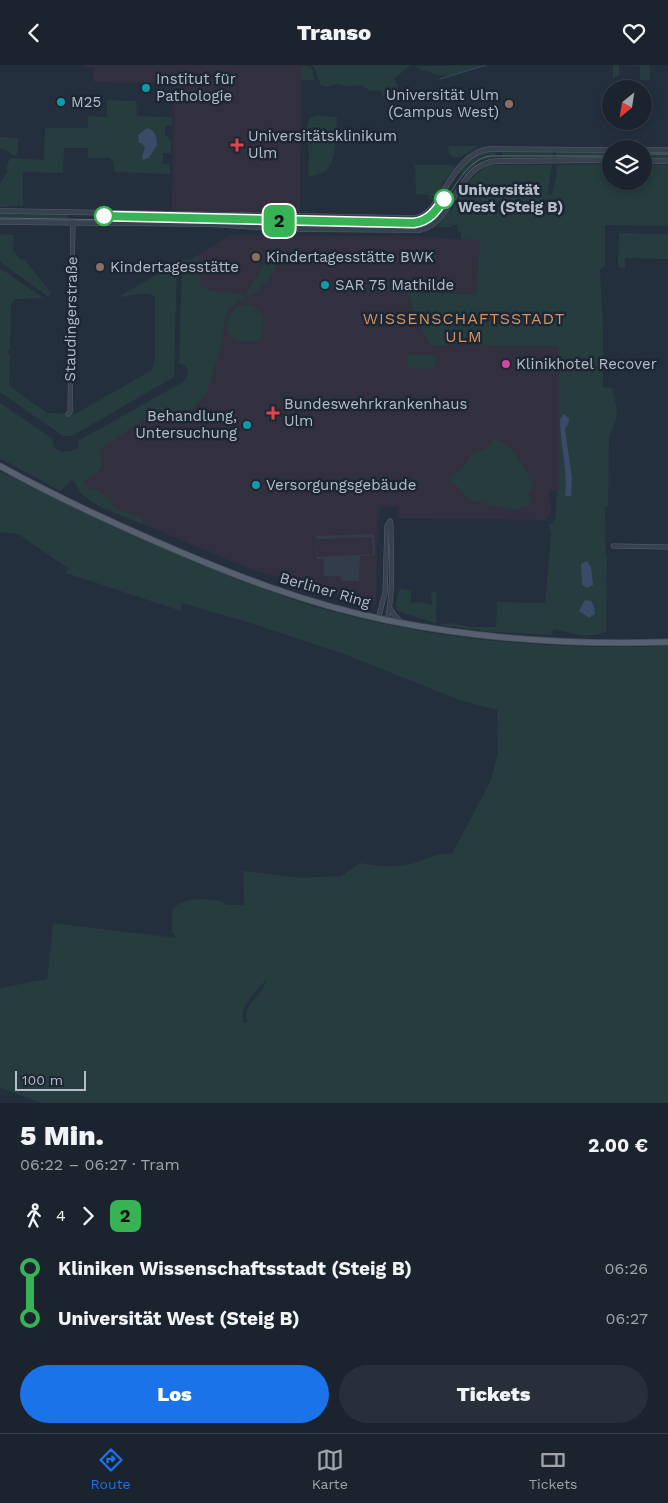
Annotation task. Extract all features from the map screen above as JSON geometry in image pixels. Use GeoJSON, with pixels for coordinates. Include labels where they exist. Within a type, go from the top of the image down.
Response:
{"type":"FeatureCollection","features":[{"type":"Feature","properties":{"kind":"main road","name":"Berliner Ring"},"geometry":{"type":"LineString","coordinates":[[0,466],[114,523],[198,560],[270,587],[378,619],[457,632],[545,641],[598,643],[668,642]]}},
{"type":"Feature","properties":{"kind":"street"},"geometry":{"type":"LineString","coordinates":[[497,149],[500,156],[497,161]]}},
{"type":"Feature","properties":{"kind":"street"},"geometry":{"type":"LineString","coordinates":[[0,211],[415,217],[422,216],[430,211],[470,156],[482,150],[602,149]]}},
{"type":"Feature","properties":{"kind":"street"},"geometry":{"type":"LineString","coordinates":[[652,149],[668,149]]}},
{"type":"Feature","properties":{"kind":"street"},"geometry":{"type":"LineString","coordinates":[[0,222],[213,224],[279,229],[421,229],[436,222],[475,169],[484,163],[497,161],[602,161]]}},
{"type":"Feature","properties":{"kind":"street"},"geometry":{"type":"LineString","coordinates":[[652,161],[668,161]]}},
{"type":"Feature","properties":{"kind":"street"},"geometry":{"type":"LineString","coordinates":[[73,211],[73,223]]}},
{"type":"Feature","properties":{"kind":"street","name":"Staudingerstraße"},"geometry":{"type":"LineString","coordinates":[[68,414],[70,412],[73,223]]}},
{"type":"Feature","properties":{"kind":"street"},"geometry":{"type":"LineString","coordinates":[[378,619],[385,593],[387,527],[390,521],[390,607],[387,621]]}},
{"type":"Feature","properties":{"kind":"street"},"geometry":{"type":"LineString","coordinates":[[613,546],[668,547]]}},
{"type":"Feature","properties":{"kind":"street"},"geometry":{"type":"LineString","coordinates":[[390,607],[395,617],[403,623]]}},
{"type":"Feature","properties":{"kind":"shaded area","name":"Universitätsklinikum Ulm"},"geometry":{"type":"Polygon","coordinates":[[[84,65],[301,65],[300,213],[172,210],[174,83],[94,82],[94,67],[84,67],[84,65]]]}},
{"type":"Feature","properties":{"kind":"shaded area","name":"Bundeswehrkrankenhaus Ulm"},"geometry":{"type":"Polygon","coordinates":[[[229,235],[392,235],[480,240],[476,295],[406,291],[423,333],[430,345],[559,346],[559,490],[549,491],[551,510],[549,516],[544,520],[398,518],[398,506],[380,508],[377,526],[376,605],[253,570],[109,510],[83,495],[72,479],[97,441],[198,386],[192,259],[229,235]]]}},
{"type":"Feature","properties":{"kind":"shaded area"},"geometry":{"type":"Polygon","coordinates":[[[374,534],[375,555],[360,556],[359,581],[341,581],[340,576],[324,576],[324,559],[317,559],[316,541],[318,557],[373,554],[372,537],[316,539],[316,536],[374,534]]]}},
{"type":"Feature","properties":{"kind":"green space"},"geometry":{"type":"Polygon","coordinates":[[[303,65],[311,67],[315,80],[301,80],[301,67],[303,65]]]}},
{"type":"Feature","properties":{"kind":"green space"},"geometry":{"type":"Polygon","coordinates":[[[313,65],[411,65],[395,78],[399,92],[382,97],[381,90],[371,91],[361,85],[348,87],[337,84],[327,87],[321,85],[313,65]]]}},
{"type":"Feature","properties":{"kind":"green space"},"geometry":{"type":"Polygon","coordinates":[[[415,65],[482,65],[454,75],[440,76],[427,70],[422,71],[415,65]]]}},
{"type":"Feature","properties":{"kind":"green space"},"geometry":{"type":"Polygon","coordinates":[[[613,65],[619,65],[619,75],[613,79],[613,65]]]}},
{"type":"Feature","properties":{"kind":"green space"},"geometry":{"type":"Polygon","coordinates":[[[619,65],[650,65],[650,80],[640,80],[640,66],[619,65]]]}},
{"type":"Feature","properties":{"kind":"green space"},"geometry":{"type":"Polygon","coordinates":[[[107,100],[136,101],[137,116],[172,117],[172,125],[165,126],[165,136],[168,136],[169,140],[171,140],[171,153],[163,153],[163,164],[170,164],[170,174],[114,172],[114,162],[109,158],[88,158],[88,148],[64,148],[63,173],[23,172],[23,206],[0,207],[0,184],[8,170],[6,168],[10,158],[44,160],[45,128],[88,128],[88,116],[107,117],[107,100]]]}},
{"type":"Feature","properties":{"kind":"green space"},"geometry":{"type":"Polygon","coordinates":[[[318,115],[337,118],[335,149],[331,164],[327,169],[321,174],[310,176],[308,174],[309,150],[306,129],[310,118],[318,115]]]}},
{"type":"Feature","properties":{"kind":"green space"},"geometry":{"type":"Polygon","coordinates":[[[0,137],[18,138],[16,156],[0,148],[0,137]]]}},
{"type":"Feature","properties":{"kind":"green space"},"geometry":{"type":"Polygon","coordinates":[[[448,146],[479,146],[461,157],[453,157],[449,153],[448,146]]]}},
{"type":"Feature","properties":{"kind":"green space"},"geometry":{"type":"Polygon","coordinates":[[[550,150],[554,153],[551,160],[502,158],[502,152],[504,151],[550,150]]]}},
{"type":"Feature","properties":{"kind":"green space"},"geometry":{"type":"Polygon","coordinates":[[[558,150],[602,151],[602,159],[558,160],[558,157],[554,157],[558,150]]]}},
{"type":"Feature","properties":{"kind":"green space"},"geometry":{"type":"Polygon","coordinates":[[[484,151],[495,151],[496,157],[479,161],[466,177],[459,172],[468,160],[484,151]]]}},
{"type":"Feature","properties":{"kind":"green space"},"geometry":{"type":"Polygon","coordinates":[[[652,151],[668,151],[668,159],[652,159],[652,151]]]}},
{"type":"Feature","properties":{"kind":"green space"},"geometry":{"type":"Polygon","coordinates":[[[602,164],[602,190],[652,190],[652,165],[668,165],[668,226],[605,225],[605,266],[600,269],[603,387],[612,388],[617,409],[616,419],[609,438],[608,506],[605,507],[607,556],[606,631],[586,636],[553,629],[552,635],[493,632],[441,625],[450,623],[472,627],[496,627],[497,602],[545,603],[551,535],[549,524],[552,524],[555,519],[557,490],[559,489],[559,346],[430,345],[423,333],[406,291],[476,295],[480,241],[461,239],[458,225],[437,227],[449,211],[451,211],[472,178],[486,166],[552,165],[548,193],[552,195],[557,172],[556,165],[602,164]],[[568,425],[560,429],[567,478],[565,496],[569,462],[565,429],[568,425]]]}},
{"type":"Feature","properties":{"kind":"green space"},"geometry":{"type":"Polygon","coordinates":[[[415,165],[451,165],[454,167],[454,170],[441,185],[433,200],[429,198],[429,195],[416,194],[415,165]]]}},
{"type":"Feature","properties":{"kind":"green space"},"geometry":{"type":"Polygon","coordinates":[[[436,205],[443,210],[432,223],[420,228],[301,226],[302,219],[414,219],[436,205]]]}},
{"type":"Feature","properties":{"kind":"green space"},"geometry":{"type":"Polygon","coordinates":[[[0,212],[68,214],[68,219],[54,221],[0,221],[0,212]]]}},
{"type":"Feature","properties":{"kind":"green space"},"geometry":{"type":"Polygon","coordinates":[[[133,214],[181,216],[181,222],[133,222],[133,214]]]}},
{"type":"Feature","properties":{"kind":"green space"},"geometry":{"type":"Polygon","coordinates":[[[185,216],[287,217],[287,226],[185,222],[185,216]]]}},
{"type":"Feature","properties":{"kind":"green space"},"geometry":{"type":"Polygon","coordinates":[[[619,233],[668,234],[668,259],[625,258],[625,268],[619,267],[619,233]]]}},
{"type":"Feature","properties":{"kind":"green space"},"geometry":{"type":"Polygon","coordinates":[[[0,234],[14,235],[13,250],[20,259],[25,260],[51,293],[49,297],[0,262],[0,234]]]}},
{"type":"Feature","properties":{"kind":"green space"},"geometry":{"type":"Polygon","coordinates":[[[276,248],[278,250],[276,268],[267,282],[229,310],[224,322],[223,339],[206,395],[182,418],[172,416],[164,418],[159,411],[105,445],[99,453],[103,462],[99,470],[83,482],[91,490],[96,489],[109,499],[116,509],[143,518],[142,524],[90,501],[82,494],[72,480],[60,491],[0,458],[0,403],[53,439],[55,448],[66,452],[79,448],[78,441],[183,382],[187,377],[188,371],[185,366],[179,363],[182,260],[192,259],[199,255],[200,287],[222,293],[224,290],[245,296],[266,260],[268,261],[273,249],[276,248]]]}},
{"type":"Feature","properties":{"kind":"green space"},"geometry":{"type":"Polygon","coordinates":[[[177,263],[174,377],[72,436],[63,436],[0,392],[0,268],[43,298],[15,299],[11,304],[10,349],[7,354],[10,355],[9,383],[11,387],[47,413],[75,414],[152,370],[155,359],[154,296],[141,294],[118,297],[177,263]]]}},
{"type":"Feature","properties":{"kind":"green space"},"geometry":{"type":"Polygon","coordinates":[[[247,304],[255,307],[263,316],[262,338],[250,342],[232,337],[227,328],[228,320],[234,310],[247,304]]]}},
{"type":"Feature","properties":{"kind":"green space"},"geometry":{"type":"Polygon","coordinates":[[[408,354],[436,355],[435,369],[408,368],[408,354]]]}},
{"type":"Feature","properties":{"kind":"green space"},"geometry":{"type":"Polygon","coordinates":[[[495,439],[514,451],[533,485],[528,495],[531,501],[529,506],[513,510],[469,500],[458,487],[450,482],[449,477],[462,469],[473,454],[485,449],[495,439]]]}},
{"type":"Feature","properties":{"kind":"green space"},"geometry":{"type":"Polygon","coordinates":[[[0,471],[193,561],[312,606],[375,622],[484,640],[557,646],[668,646],[668,1103],[42,1103],[0,1088],[0,988],[47,979],[53,923],[177,938],[172,932],[172,916],[174,908],[178,904],[192,900],[208,899],[227,905],[244,905],[243,871],[302,878],[341,876],[360,863],[398,866],[416,863],[442,854],[452,854],[491,780],[498,752],[497,710],[462,701],[344,654],[244,621],[182,603],[181,611],[66,573],[68,568],[18,534],[0,532],[0,471]],[[266,980],[246,1005],[243,1011],[244,1023],[248,1022],[246,1016],[249,1005],[264,986],[266,980]]]}},
{"type":"Feature","properties":{"kind":"green space"},"geometry":{"type":"Polygon","coordinates":[[[401,589],[411,591],[411,603],[423,602],[432,606],[431,593],[434,591],[437,594],[436,620],[438,622],[435,623],[397,611],[396,600],[401,589]]]}},
{"type":"Feature","properties":{"kind":"water"},"geometry":{"type":"Polygon","coordinates":[[[147,128],[155,134],[157,145],[149,158],[143,160],[145,148],[142,143],[139,143],[138,135],[147,128]]]}},
{"type":"Feature","properties":{"kind":"water"},"geometry":{"type":"Polygon","coordinates":[[[564,414],[569,419],[565,429],[572,478],[571,496],[565,496],[566,486],[560,419],[564,414]]]}},
{"type":"Feature","properties":{"kind":"water"},"geometry":{"type":"Polygon","coordinates":[[[587,561],[591,567],[593,585],[587,588],[582,585],[581,564],[587,561]]]}},
{"type":"Feature","properties":{"kind":"water"},"geometry":{"type":"Polygon","coordinates":[[[585,600],[591,601],[594,606],[595,614],[589,618],[579,611],[585,600]]]}},
{"type":"Feature","properties":{"kind":"waterway"},"geometry":{"type":"LineString","coordinates":[[440,79],[486,65]]}},
{"type":"Feature","properties":{"kind":"tram line"},"geometry":{"type":"LineString","coordinates":[[652,154],[668,154]]}},
{"type":"Feature","properties":{"kind":"tram line"},"geometry":{"type":"LineString","coordinates":[[0,218],[417,225],[425,223],[434,217],[465,171],[482,158],[491,156],[602,156]]}},
{"type":"Feature","properties":{"kind":"tram line","name":"2"},"geometry":{"type":"LineString","coordinates":[[104,216],[414,223],[430,217],[444,199]]}},
{"type":"Feature","properties":{"kind":"place","name":"Institut für Pathologie"},"geometry":{"type":"Point","coordinates":[146,88]}},
{"type":"Feature","properties":{"kind":"place","name":"M25"},"geometry":{"type":"Point","coordinates":[61,102]}},
{"type":"Feature","properties":{"kind":"place","name":"Universität Ulm (Campus West)"},"geometry":{"type":"Point","coordinates":[509,104]}},
{"type":"Feature","properties":{"kind":"place","name":"Universitätsklinikum Ulm"},"geometry":{"type":"Point","coordinates":[237,145]}},
{"type":"Feature","properties":{"kind":"place","name":"Universität West (Steig B)"},"geometry":{"type":"Point","coordinates":[444,199]}},
{"type":"Feature","properties":{"kind":"place","name":"Kindertagesstätte BWK"},"geometry":{"type":"Point","coordinates":[256,257]}},
{"type":"Feature","properties":{"kind":"place","name":"Kindertagesstätte"},"geometry":{"type":"Point","coordinates":[100,267]}},
{"type":"Feature","properties":{"kind":"place","name":"SAR 75 Mathilde"},"geometry":{"type":"Point","coordinates":[325,285]}},
{"type":"Feature","properties":{"kind":"place","name":"Klinikhotel Recover"},"geometry":{"type":"Point","coordinates":[506,364]}},
{"type":"Feature","properties":{"kind":"place","name":"Bundeswehrkrankenhaus Ulm"},"geometry":{"type":"Point","coordinates":[273,413]}},
{"type":"Feature","properties":{"kind":"place","name":"Behandlung, Untersuchung"},"geometry":{"type":"Point","coordinates":[247,425]}},
{"type":"Feature","properties":{"kind":"place","name":"Versorgungsgebäude"},"geometry":{"type":"Point","coordinates":[256,485]}},
{"type":"Feature","properties":{"kind":"district","name":"WISSENSCHAFTSSTADT ULM"},"geometry":{"type":"Point","coordinates":[464,327]}}]}
